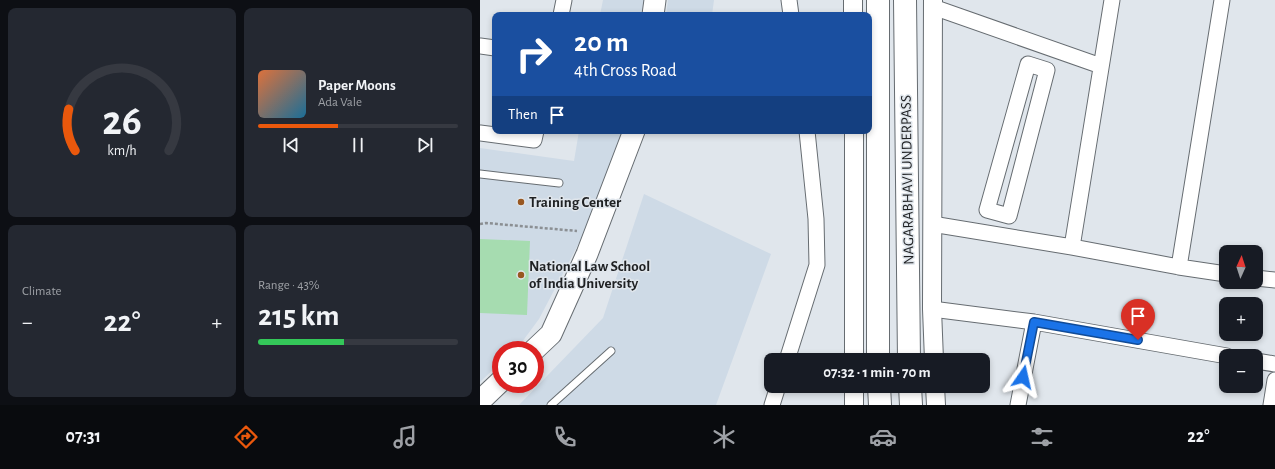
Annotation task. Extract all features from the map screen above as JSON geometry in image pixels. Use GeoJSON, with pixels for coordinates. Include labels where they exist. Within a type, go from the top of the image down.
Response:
{"type":"FeatureCollection","features":[{"type":"Feature","properties":{"kind":"highway","name":"NAGARABHAVI UNDERPASS"},"geometry":{"type":"LineString","coordinates":[[878,0],[878,353]]}},
{"type":"Feature","properties":{"kind":"highway","name":"NAGARABHAVI UNDERPASS"},"geometry":{"type":"LineString","coordinates":[[905,0],[909,353]]}},
{"type":"Feature","properties":{"kind":"highway"},"geometry":{"type":"LineString","coordinates":[[879,393],[880,405]]}},
{"type":"Feature","properties":{"kind":"highway"},"geometry":{"type":"LineString","coordinates":[[911,393],[912,405]]}},
{"type":"Feature","properties":{"kind":"main road"},"geometry":{"type":"LineString","coordinates":[[653,12],[655,0]]}},
{"type":"Feature","properties":{"kind":"main road"},"geometry":{"type":"LineString","coordinates":[[544,341],[551,334],[587,254],[633,134]]}},
{"type":"Feature","properties":{"kind":"main road"},"geometry":{"type":"LineString","coordinates":[[480,401],[492,390]]}},
{"type":"Feature","properties":{"kind":"street"},"geometry":{"type":"LineString","coordinates":[[562,12],[564,0]]}},
{"type":"Feature","properties":{"kind":"street"},"geometry":{"type":"LineString","coordinates":[[789,0],[791,12]]}},
{"type":"Feature","properties":{"kind":"street"},"geometry":{"type":"LineString","coordinates":[[853,0],[853,12]]}},
{"type":"Feature","properties":{"kind":"street"},"geometry":{"type":"LineString","coordinates":[[1072,247],[1112,0]]}},
{"type":"Feature","properties":{"kind":"street"},"geometry":{"type":"LineString","coordinates":[[1179,267],[1222,0]]}},
{"type":"Feature","properties":{"kind":"street"},"geometry":{"type":"LineString","coordinates":[[934,353],[932,309],[933,3],[1101,66]]}},
{"type":"Feature","properties":{"kind":"street"},"geometry":{"type":"LineString","coordinates":[[480,46],[492,48]]}},
{"type":"Feature","properties":{"kind":"street"},"geometry":{"type":"LineString","coordinates":[[1038,67],[1046,46]]}},
{"type":"Feature","properties":{"kind":"street"},"geometry":{"type":"LineString","coordinates":[[1028,64],[1038,67],[1047,70],[1009,216],[988,210],[1028,64]]}},
{"type":"Feature","properties":{"kind":"street"},"geometry":{"type":"LineString","coordinates":[[480,132],[492,134]]}},
{"type":"Feature","properties":{"kind":"street"},"geometry":{"type":"LineString","coordinates":[[494,134],[534,140],[535,134]]}},
{"type":"Feature","properties":{"kind":"street"},"geometry":{"type":"LineString","coordinates":[[789,353],[817,265],[816,219],[807,134]]}},
{"type":"Feature","properties":{"kind":"street"},"geometry":{"type":"LineString","coordinates":[[854,134],[854,353]]}},
{"type":"Feature","properties":{"kind":"street"},"geometry":{"type":"LineString","coordinates":[[932,224],[1219,273]]}},
{"type":"Feature","properties":{"kind":"street"},"geometry":{"type":"LineString","coordinates":[[1263,279],[1275,280]]}},
{"type":"Feature","properties":{"kind":"street"},"geometry":{"type":"LineString","coordinates":[[932,309],[1034,322],[1219,355]]}},
{"type":"Feature","properties":{"kind":"street"},"geometry":{"type":"LineString","coordinates":[[1018,405],[1034,322]]}},
{"type":"Feature","properties":{"kind":"street"},"geometry":{"type":"LineString","coordinates":[[1263,362],[1275,364]]}},
{"type":"Feature","properties":{"kind":"street"},"geometry":{"type":"LineString","coordinates":[[1271,405],[1275,380]]}},
{"type":"Feature","properties":{"kind":"street"},"geometry":{"type":"LineString","coordinates":[[772,405],[776,393]]}},
{"type":"Feature","properties":{"kind":"street"},"geometry":{"type":"LineString","coordinates":[[854,393],[854,405]]}},
{"type":"Feature","properties":{"kind":"street"},"geometry":{"type":"LineString","coordinates":[[935,393],[936,405]]}},
{"type":"Feature","properties":{"kind":"lane"},"geometry":{"type":"LineString","coordinates":[[480,174],[559,183]]}},
{"type":"Feature","properties":{"kind":"lane"},"geometry":{"type":"LineString","coordinates":[[551,405],[610,351]]}},
{"type":"Feature","properties":{"kind":"path"},"geometry":{"type":"LineString","coordinates":[[480,224],[486,223],[595,233]]}},
{"type":"Feature","properties":{"kind":"shaded area"},"geometry":{"type":"Polygon","coordinates":[[[603,0],[644,0],[642,12],[601,12],[603,0]]]}},
{"type":"Feature","properties":{"kind":"shaded area"},"geometry":{"type":"Polygon","coordinates":[[[668,0],[714,0],[712,12],[666,12],[668,0]]]}},
{"type":"Feature","properties":{"kind":"shaded area","name":"National Law School of India University"},"geometry":{"type":"Polygon","coordinates":[[[578,134],[622,134],[590,222],[539,319],[523,341],[492,341],[492,371],[480,382],[480,148],[574,161],[578,134]]]}},
{"type":"Feature","properties":{"kind":"shaded area"},"geometry":{"type":"Polygon","coordinates":[[[644,194],[771,254],[716,405],[519,405],[531,393],[544,393],[544,379],[603,318],[644,194]]]}},
{"type":"Feature","properties":{"kind":"green space"},"geometry":{"type":"Polygon","coordinates":[[[480,239],[530,241],[527,315],[480,313],[480,239]]]}},
{"type":"Feature","properties":{"kind":"place","name":"Training Center"},"geometry":{"type":"Point","coordinates":[521,202]}},
{"type":"Feature","properties":{"kind":"place","name":"National Law School of India University"},"geometry":{"type":"Point","coordinates":[521,275]}},
{"type":"Feature","properties":{"kind":"route"},"geometry":{"type":"LineString","coordinates":[[1023,377],[1034,322],[1138,340]]}}]}
